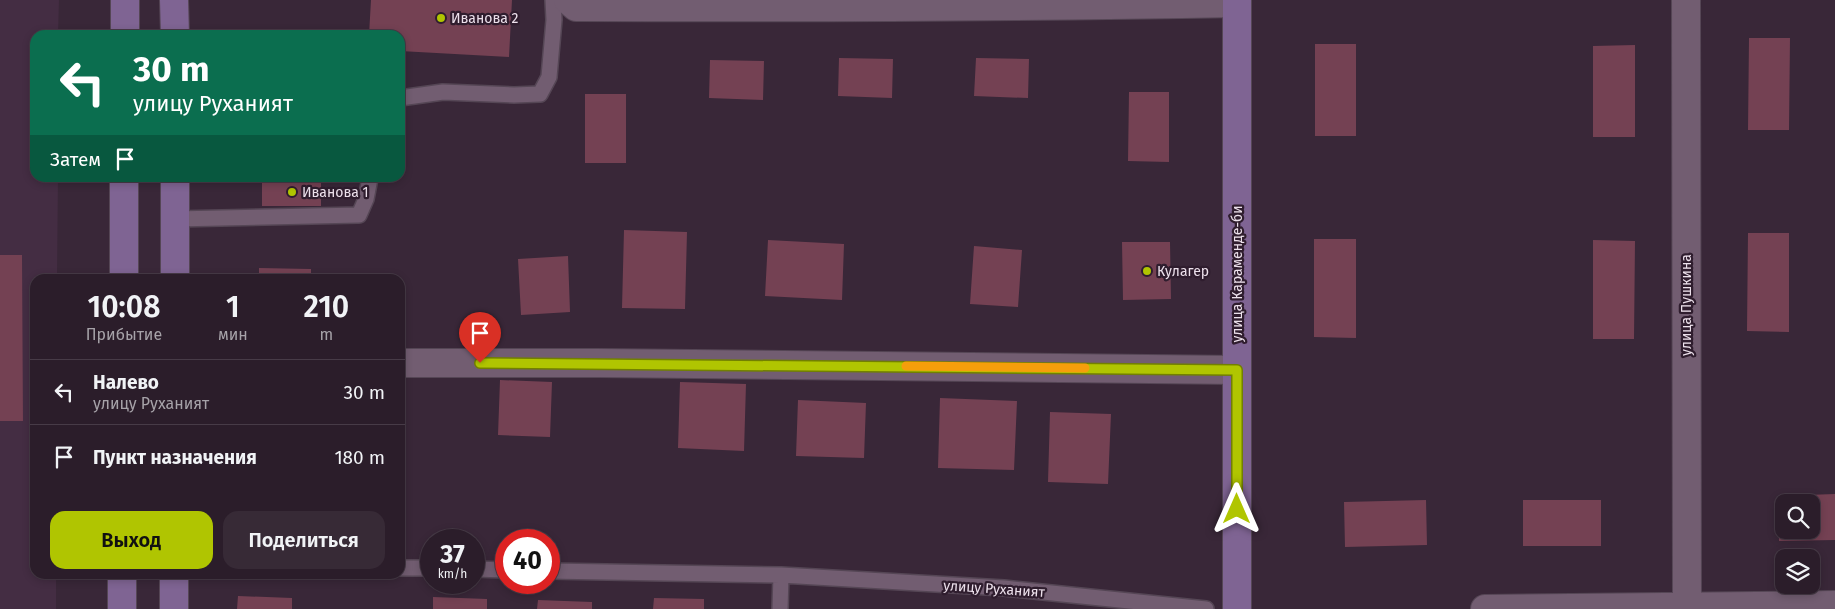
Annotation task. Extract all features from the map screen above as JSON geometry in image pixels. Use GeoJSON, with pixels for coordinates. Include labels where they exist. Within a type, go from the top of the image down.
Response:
{"type":"FeatureCollection","features":[{"type":"Feature","properties":{"kind":"street"},"geometry":{"type":"LineString","coordinates":[[125,0],[125,30]]}},
{"type":"Feature","properties":{"kind":"street"},"geometry":{"type":"LineString","coordinates":[[174,0],[175,30]]}},
{"type":"Feature","properties":{"kind":"street"},"geometry":{"type":"LineString","coordinates":[[568,0],[576,7],[1050,6],[1237,1]]}},
{"type":"Feature","properties":{"kind":"street","name":"улица Пушкина"},"geometry":{"type":"LineString","coordinates":[[1686,0],[1687,608]]}},
{"type":"Feature","properties":{"kind":"street","name":"улица Караменде-би"},"geometry":{"type":"LineString","coordinates":[[1237,1],[1237,609]]}},
{"type":"Feature","properties":{"kind":"street"},"geometry":{"type":"LineString","coordinates":[[124,182],[124,274]]}},
{"type":"Feature","properties":{"kind":"street"},"geometry":{"type":"LineString","coordinates":[[175,182],[175,274]]}},
{"type":"Feature","properties":{"kind":"street"},"geometry":{"type":"LineString","coordinates":[[405,363],[599,363],[1237,370]]}},
{"type":"Feature","properties":{"kind":"street"},"geometry":{"type":"LineString","coordinates":[[122,579],[122,609]]}},
{"type":"Feature","properties":{"kind":"street"},"geometry":{"type":"LineString","coordinates":[[174,579],[174,609]]}},
{"type":"Feature","properties":{"kind":"street"},"geometry":{"type":"LineString","coordinates":[[1485,609],[1835,605]]}},
{"type":"Feature","properties":{"kind":"lane"},"geometry":{"type":"LineString","coordinates":[[405,97],[443,92],[514,95],[540,94],[549,77],[554,20],[553,0]]}},
{"type":"Feature","properties":{"kind":"lane"},"geometry":{"type":"LineString","coordinates":[[175,219],[359,215],[366,199],[369,182]]}},
{"type":"Feature","properties":{"kind":"lane"},"geometry":{"type":"LineString","coordinates":[[405,568],[420,568]]}},
{"type":"Feature","properties":{"kind":"lane","name":"улицу Руханият"},"geometry":{"type":"LineString","coordinates":[[560,571],[781,576],[1004,588],[1206,609]]}},
{"type":"Feature","properties":{"kind":"lane"},"geometry":{"type":"LineString","coordinates":[[780,609],[781,576]]}},
{"type":"Feature","properties":{"kind":"shaded area"},"geometry":{"type":"Polygon","coordinates":[[[0,0],[59,0],[58,30],[30,30],[30,182],[58,182],[57,274],[30,274],[30,579],[56,579],[56,609],[0,609],[0,0]]]}},
{"type":"Feature","properties":{"kind":"building","name":"Иванова 2"},"geometry":{"type":"Polygon","coordinates":[[[371,0],[512,0],[509,57],[405,51],[405,30],[369,30],[371,0]]]}},
{"type":"Feature","properties":{"kind":"building"},"geometry":{"type":"Polygon","coordinates":[[[1749,38],[1790,38],[1789,130],[1748,130],[1749,38]]]}},
{"type":"Feature","properties":{"kind":"building"},"geometry":{"type":"Polygon","coordinates":[[[1315,44],[1356,44],[1356,136],[1315,136],[1315,44]]]}},
{"type":"Feature","properties":{"kind":"building"},"geometry":{"type":"Polygon","coordinates":[[[1635,45],[1635,137],[1593,137],[1593,46],[1635,45]]]}},
{"type":"Feature","properties":{"kind":"building"},"geometry":{"type":"Polygon","coordinates":[[[839,58],[893,59],[892,98],[838,96],[839,58]]]}},
{"type":"Feature","properties":{"kind":"building"},"geometry":{"type":"Polygon","coordinates":[[[976,58],[1029,59],[1028,98],[974,96],[976,58]]]}},
{"type":"Feature","properties":{"kind":"building"},"geometry":{"type":"Polygon","coordinates":[[[710,60],[764,61],[763,100],[709,98],[710,60]]]}},
{"type":"Feature","properties":{"kind":"building"},"geometry":{"type":"Polygon","coordinates":[[[1129,92],[1169,92],[1169,162],[1128,161],[1129,92]]]}},
{"type":"Feature","properties":{"kind":"building"},"geometry":{"type":"Polygon","coordinates":[[[585,94],[626,94],[626,163],[585,163],[585,94]]]}},
{"type":"Feature","properties":{"kind":"building","name":"Иванова 1"},"geometry":{"type":"Polygon","coordinates":[[[262,182],[321,182],[321,206],[262,206],[262,182]]]}},
{"type":"Feature","properties":{"kind":"building"},"geometry":{"type":"Polygon","coordinates":[[[624,230],[687,232],[685,309],[622,308],[624,230]]]}},
{"type":"Feature","properties":{"kind":"building"},"geometry":{"type":"Polygon","coordinates":[[[1748,233],[1789,233],[1789,332],[1747,331],[1748,233]]]}},
{"type":"Feature","properties":{"kind":"building"},"geometry":{"type":"Polygon","coordinates":[[[1314,239],[1356,239],[1356,338],[1314,337],[1314,239]]]}},
{"type":"Feature","properties":{"kind":"building"},"geometry":{"type":"Polygon","coordinates":[[[768,240],[844,244],[842,300],[765,296],[768,240]]]}},
{"type":"Feature","properties":{"kind":"building"},"geometry":{"type":"Polygon","coordinates":[[[1593,240],[1635,241],[1634,339],[1593,339],[1593,240]]]}},
{"type":"Feature","properties":{"kind":"building","name":"Кулагер"},"geometry":{"type":"Polygon","coordinates":[[[1122,242],[1170,242],[1171,299],[1123,300],[1122,242]]]}},
{"type":"Feature","properties":{"kind":"building"},"geometry":{"type":"Polygon","coordinates":[[[974,246],[1022,250],[1018,307],[970,304],[974,246]]]}},
{"type":"Feature","properties":{"kind":"building"},"geometry":{"type":"Polygon","coordinates":[[[0,255],[22,255],[23,421],[0,421],[0,255]]]}},
{"type":"Feature","properties":{"kind":"building"},"geometry":{"type":"Polygon","coordinates":[[[568,256],[570,312],[521,315],[518,259],[568,256]]]}},
{"type":"Feature","properties":{"kind":"building"},"geometry":{"type":"Polygon","coordinates":[[[259,268],[311,269],[311,274],[259,274],[259,268]]]}},
{"type":"Feature","properties":{"kind":"building"},"geometry":{"type":"Polygon","coordinates":[[[500,380],[552,382],[550,437],[498,435],[500,380]]]}},
{"type":"Feature","properties":{"kind":"building"},"geometry":{"type":"Polygon","coordinates":[[[680,382],[746,384],[744,451],[678,448],[680,382]]]}},
{"type":"Feature","properties":{"kind":"building"},"geometry":{"type":"Polygon","coordinates":[[[940,398],[1017,401],[1014,470],[938,468],[940,398]]]}},
{"type":"Feature","properties":{"kind":"building"},"geometry":{"type":"Polygon","coordinates":[[[798,400],[866,403],[864,458],[796,456],[798,400]]]}},
{"type":"Feature","properties":{"kind":"building"},"geometry":{"type":"Polygon","coordinates":[[[1050,412],[1111,414],[1108,484],[1048,482],[1050,412]]]}},
{"type":"Feature","properties":{"kind":"building"},"geometry":{"type":"Polygon","coordinates":[[[1835,494],[1835,540],[1779,541],[1779,539],[1820,539],[1820,495],[1835,494]]]}},
{"type":"Feature","properties":{"kind":"building"},"geometry":{"type":"Polygon","coordinates":[[[1426,500],[1427,545],[1345,547],[1344,502],[1426,500]]]}},
{"type":"Feature","properties":{"kind":"building"},"geometry":{"type":"Polygon","coordinates":[[[1523,500],[1601,500],[1601,546],[1523,546],[1523,500]]]}},
{"type":"Feature","properties":{"kind":"building"},"geometry":{"type":"Polygon","coordinates":[[[238,596],[292,598],[292,609],[237,609],[238,596]]]}},
{"type":"Feature","properties":{"kind":"building"},"geometry":{"type":"Polygon","coordinates":[[[433,597],[487,599],[487,609],[433,609],[433,597]]]}},
{"type":"Feature","properties":{"kind":"building"},"geometry":{"type":"Polygon","coordinates":[[[654,598],[704,599],[704,609],[653,609],[654,598]]]}},
{"type":"Feature","properties":{"kind":"building"},"geometry":{"type":"Polygon","coordinates":[[[538,600],[592,602],[592,609],[537,609],[538,600]]]}},
{"type":"Feature","properties":{"kind":"slow traffic"},"geometry":{"type":"LineString","coordinates":[[906,366],[1085,368]]}},
{"type":"Feature","properties":{"kind":"place","name":"Иванова 2"},"geometry":{"type":"Point","coordinates":[441,18]}},
{"type":"Feature","properties":{"kind":"place","name":"Иванова 1"},"geometry":{"type":"Point","coordinates":[292,192]}},
{"type":"Feature","properties":{"kind":"place","name":"Кулагер"},"geometry":{"type":"Point","coordinates":[1147,271]}},
{"type":"Feature","properties":{"kind":"route"},"geometry":{"type":"LineString","coordinates":[[480,363],[1237,370],[1237,509]]}}]}
